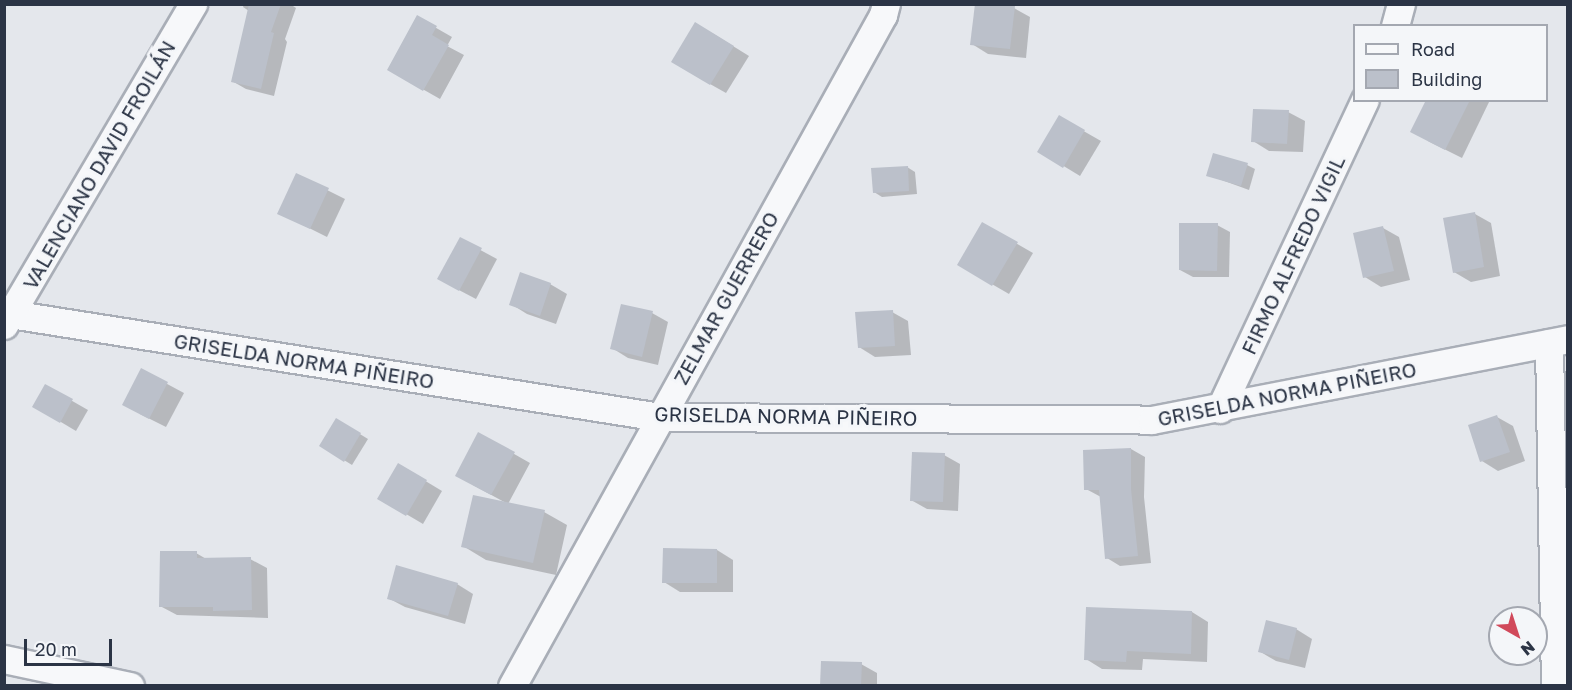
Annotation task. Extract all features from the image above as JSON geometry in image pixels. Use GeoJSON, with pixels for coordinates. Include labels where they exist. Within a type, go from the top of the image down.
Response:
{"type":"FeatureCollection","features":[{"type":"Feature","properties":{"kind":"street","name":"VALENCIANO DAVID FROILÁN"},"geometry":{"type":"LineString","coordinates":[[7,318],[193,4]]}},
{"type":"Feature","properties":{"kind":"street","name":"ZELMAR GUERRERO"},"geometry":{"type":"LineString","coordinates":[[512,686],[884,15],[886,4]]}},
{"type":"Feature","properties":{"kind":"street"},"geometry":{"type":"LineString","coordinates":[[1396,24],[1401,4]]}},
{"type":"Feature","properties":{"kind":"street","name":"FIRMO ALFREDO VIGIL"},"geometry":{"type":"LineString","coordinates":[[1220,409],[1364,102]]}},
{"type":"Feature","properties":{"kind":"street","name":"GRISELDA NORMA PIÑEIRO"},"geometry":{"type":"LineString","coordinates":[[7,318],[660,417],[1152,420],[1220,409],[1558,341]]}},
{"type":"Feature","properties":{"kind":"street"},"geometry":{"type":"LineString","coordinates":[[1555,686],[1558,341]]}},
{"type":"Feature","properties":{"kind":"street"},"geometry":{"type":"LineString","coordinates":[[4,659],[130,686]]}},
{"type":"Feature","properties":{"kind":"building"},"geometry":{"type":"Polygon","coordinates":[[[249,4],[281,4],[271,32],[274,33],[261,89],[231,82],[249,4]]]}},
{"type":"Feature","properties":{"kind":"building"},"geometry":{"type":"Polygon","coordinates":[[[975,4],[1015,6],[1010,49],[970,45],[975,4]]]}},
{"type":"Feature","properties":{"kind":"building"},"geometry":{"type":"Polygon","coordinates":[[[417,15],[437,26],[432,35],[449,45],[423,91],[387,70],[417,15]]]}},
{"type":"Feature","properties":{"kind":"building"},"geometry":{"type":"Polygon","coordinates":[[[695,22],[734,46],[710,85],[671,62],[695,22]]]}},
{"type":"Feature","properties":{"kind":"building"},"geometry":{"type":"Polygon","coordinates":[[[1425,102],[1469,102],[1445,150],[1410,132],[1425,102]]]}},
{"type":"Feature","properties":{"kind":"building"},"geometry":{"type":"Polygon","coordinates":[[[1253,109],[1289,110],[1287,144],[1251,142],[1253,109]]]}},
{"type":"Feature","properties":{"kind":"building"},"geometry":{"type":"Polygon","coordinates":[[[1059,115],[1085,130],[1063,168],[1037,152],[1059,115]]]}},
{"type":"Feature","properties":{"kind":"building"},"geometry":{"type":"Polygon","coordinates":[[[1213,153],[1248,163],[1241,186],[1206,176],[1213,153]]]}},
{"type":"Feature","properties":{"kind":"building"},"geometry":{"type":"Polygon","coordinates":[[[908,166],[909,191],[873,193],[871,168],[908,166]]]}},
{"type":"Feature","properties":{"kind":"building"},"geometry":{"type":"Polygon","coordinates":[[[296,173],[329,188],[310,229],[277,214],[296,173]]]}},
{"type":"Feature","properties":{"kind":"building"},"geometry":{"type":"Polygon","coordinates":[[[1475,212],[1484,267],[1453,273],[1443,218],[1475,212]]]}},
{"type":"Feature","properties":{"kind":"building"},"geometry":{"type":"Polygon","coordinates":[[[982,222],[1018,242],[992,286],[957,265],[982,222]]]}},
{"type":"Feature","properties":{"kind":"building"},"geometry":{"type":"Polygon","coordinates":[[[1179,223],[1218,223],[1217,271],[1179,270],[1179,223]]]}},
{"type":"Feature","properties":{"kind":"building"},"geometry":{"type":"Polygon","coordinates":[[[1383,226],[1394,271],[1363,278],[1353,233],[1383,226]]]}},
{"type":"Feature","properties":{"kind":"building"},"geometry":{"type":"Polygon","coordinates":[[[460,237],[482,248],[459,291],[437,279],[460,237]]]}},
{"type":"Feature","properties":{"kind":"building"},"geometry":{"type":"Polygon","coordinates":[[[520,272],[551,283],[540,316],[509,305],[520,272]]]}},
{"type":"Feature","properties":{"kind":"building"},"geometry":{"type":"Polygon","coordinates":[[[621,304],[653,311],[642,357],[610,349],[621,304]]]}},
{"type":"Feature","properties":{"kind":"building"},"geometry":{"type":"Polygon","coordinates":[[[893,310],[895,346],[858,348],[855,312],[893,310]]]}},
{"type":"Feature","properties":{"kind":"building"},"geometry":{"type":"Polygon","coordinates":[[[141,368],[168,382],[149,419],[122,405],[141,368]]]}},
{"type":"Feature","properties":{"kind":"building"},"geometry":{"type":"Polygon","coordinates":[[[45,384],[73,399],[60,423],[32,407],[45,384]]]}},
{"type":"Feature","properties":{"kind":"building"},"geometry":{"type":"Polygon","coordinates":[[[1497,415],[1510,452],[1480,462],[1468,425],[1497,415]]]}},
{"type":"Feature","properties":{"kind":"building"},"geometry":{"type":"Polygon","coordinates":[[[336,418],[361,433],[344,462],[319,446],[336,418]]]}},
{"type":"Feature","properties":{"kind":"building"},"geometry":{"type":"Polygon","coordinates":[[[478,432],[515,452],[491,495],[455,476],[478,432]]]}},
{"type":"Feature","properties":{"kind":"building"},"geometry":{"type":"Polygon","coordinates":[[[1131,448],[1131,489],[1138,556],[1105,559],[1099,490],[1084,490],[1083,450],[1131,448]]]}},
{"type":"Feature","properties":{"kind":"building"},"geometry":{"type":"Polygon","coordinates":[[[912,452],[945,453],[943,502],[910,501],[912,452]]]}},
{"type":"Feature","properties":{"kind":"building"},"geometry":{"type":"Polygon","coordinates":[[[398,463],[427,480],[406,516],[377,499],[398,463]]]}},
{"type":"Feature","properties":{"kind":"building"},"geometry":{"type":"Polygon","coordinates":[[[473,495],[545,510],[533,563],[461,547],[473,495]]]}},
{"type":"Feature","properties":{"kind":"building"},"geometry":{"type":"Polygon","coordinates":[[[663,548],[717,549],[717,583],[662,583],[663,548]]]}},
{"type":"Feature","properties":{"kind":"building"},"geometry":{"type":"Polygon","coordinates":[[[160,551],[197,551],[197,558],[251,557],[252,610],[213,611],[213,607],[159,607],[160,551]]]}},
{"type":"Feature","properties":{"kind":"building"},"geometry":{"type":"Polygon","coordinates":[[[396,565],[458,583],[448,616],[387,599],[396,565]]]}},
{"type":"Feature","properties":{"kind":"building"},"geometry":{"type":"Polygon","coordinates":[[[1086,607],[1192,611],[1191,654],[1127,651],[1126,662],[1084,660],[1086,607]]]}},
{"type":"Feature","properties":{"kind":"building"},"geometry":{"type":"Polygon","coordinates":[[[1266,620],[1297,628],[1289,660],[1258,652],[1266,620]]]}},
{"type":"Feature","properties":{"kind":"building"},"geometry":{"type":"Polygon","coordinates":[[[821,661],[862,662],[861,686],[820,686],[821,661]]]}}]}
